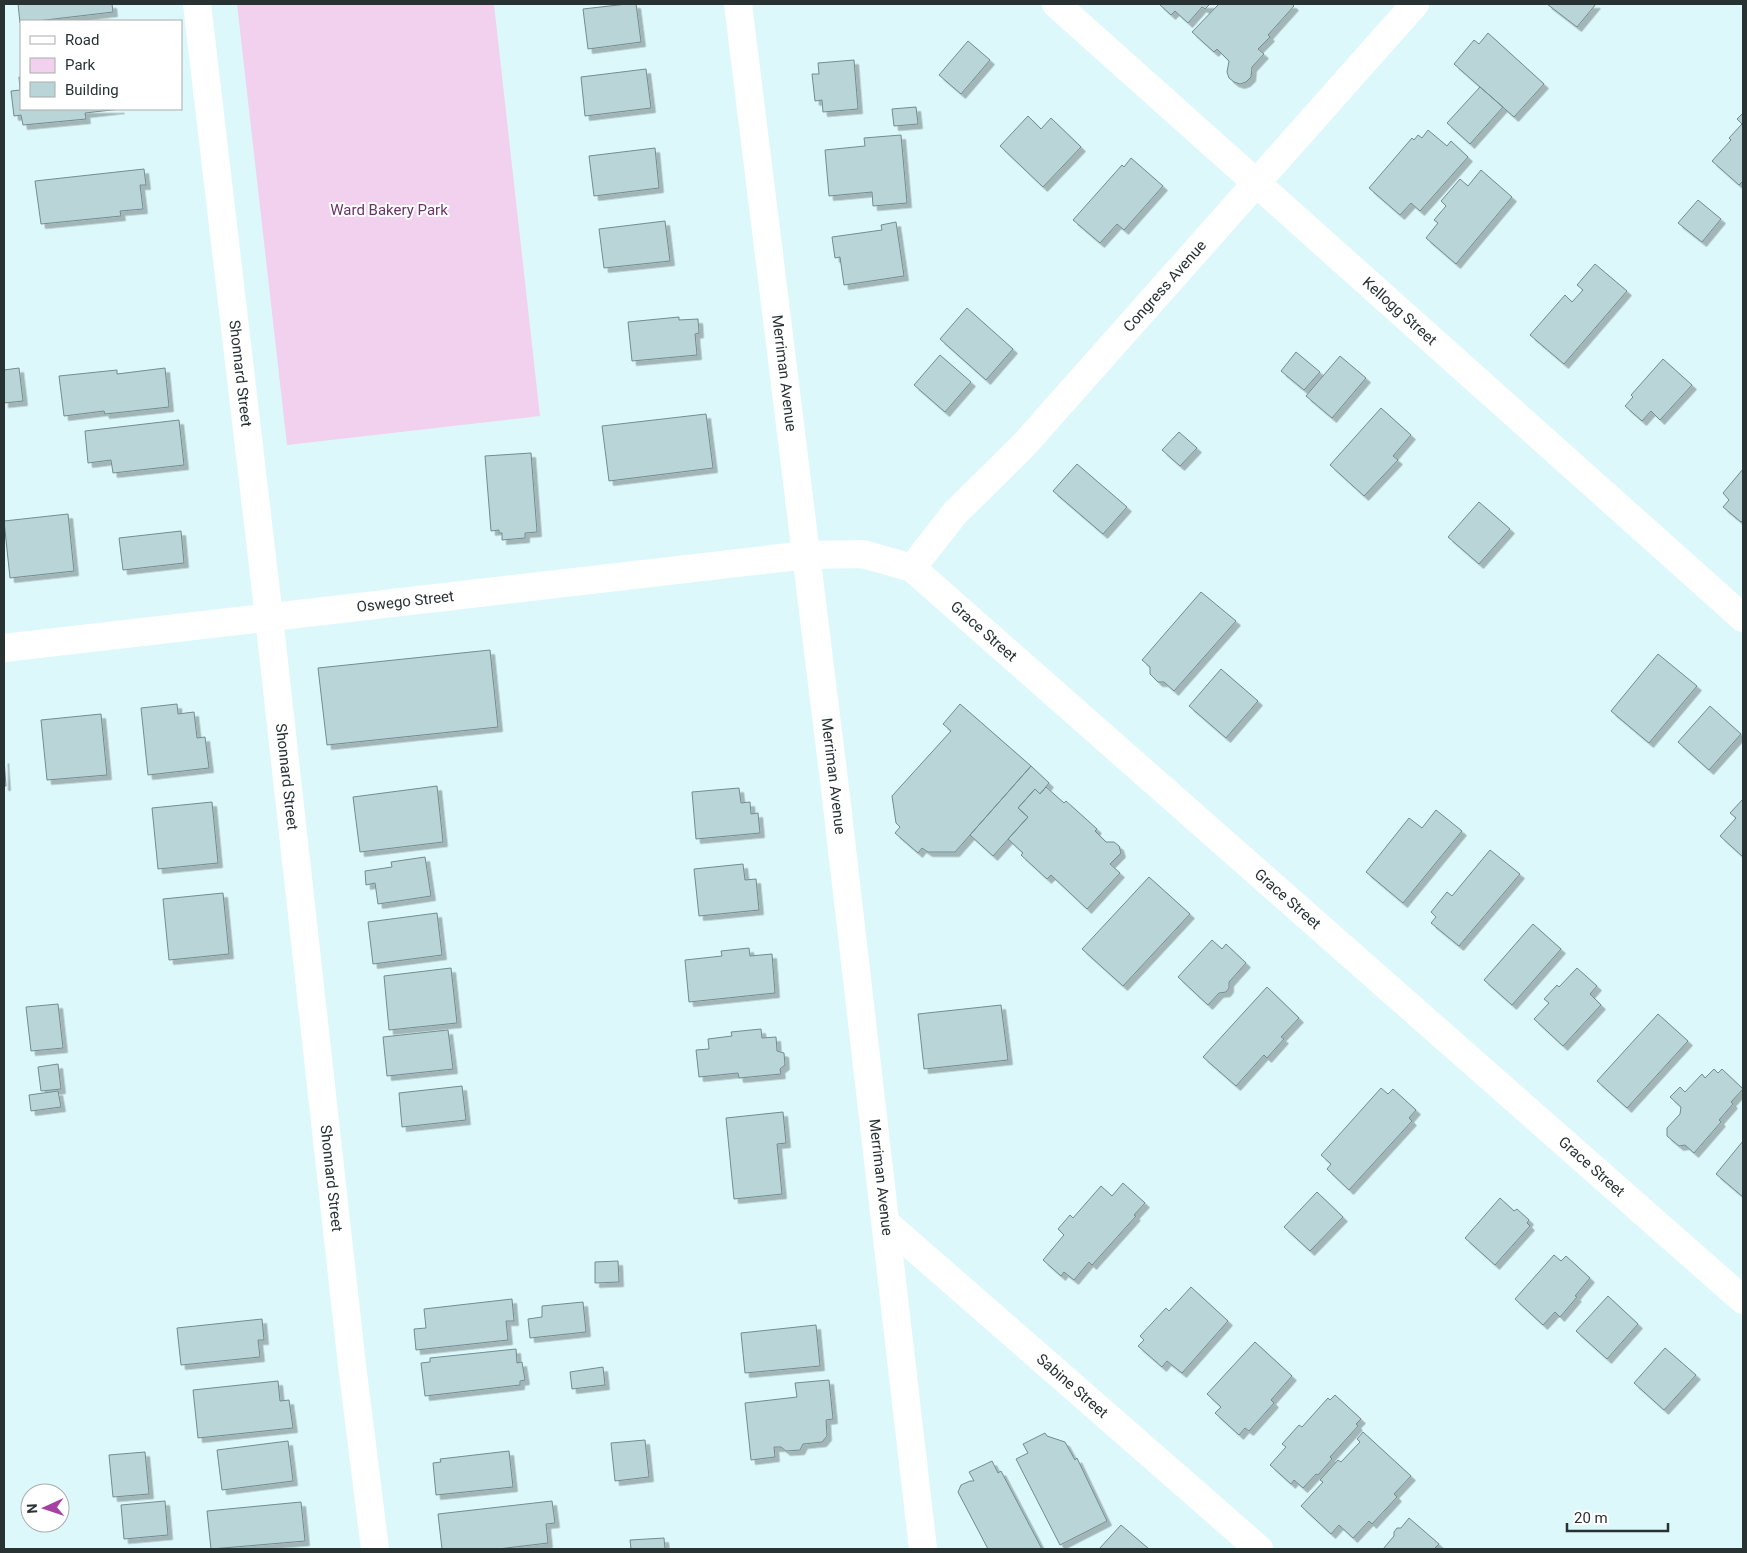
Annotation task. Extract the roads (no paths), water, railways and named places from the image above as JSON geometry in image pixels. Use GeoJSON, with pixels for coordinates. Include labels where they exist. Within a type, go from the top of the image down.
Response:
{"type":"FeatureCollection","features":[{"type":"Feature","properties":{"kind":"street","name":"Shonnard Street"},"geometry":{"type":"LineString","coordinates":[[197,4],[269,617],[350,1346],[375,1549]]}},
{"type":"Feature","properties":{"kind":"street","name":"Merriman Avenue"},"geometry":{"type":"LineString","coordinates":[[738,4],[808,554],[819,663],[887,1224],[923,1549]]}},
{"type":"Feature","properties":{"kind":"street","name":"Kellogg Street"},"geometry":{"type":"LineString","coordinates":[[1056,4],[1743,618]]}},
{"type":"Feature","properties":{"kind":"street","name":"Congress Avenue"},"geometry":{"type":"LineString","coordinates":[[912,568],[955,512],[1023,446],[1255,182],[1415,4]]}},
{"type":"Feature","properties":{"kind":"street","name":"Oswego Street"},"geometry":{"type":"LineString","coordinates":[[4,648],[808,554]]}},
{"type":"Feature","properties":{"kind":"street","name":"Grace Street"},"geometry":{"type":"LineString","coordinates":[[808,554],[862,554],[912,568],[1743,1300]]}},
{"type":"Feature","properties":{"kind":"street","name":"Sabine Street"},"geometry":{"type":"LineString","coordinates":[[887,1224],[1259,1549]]}},
{"type":"Feature","properties":{"kind":"park label","name":"Ward Bakery Park"},"geometry":{"type":"Point","coordinates":[389,210]}}]}
